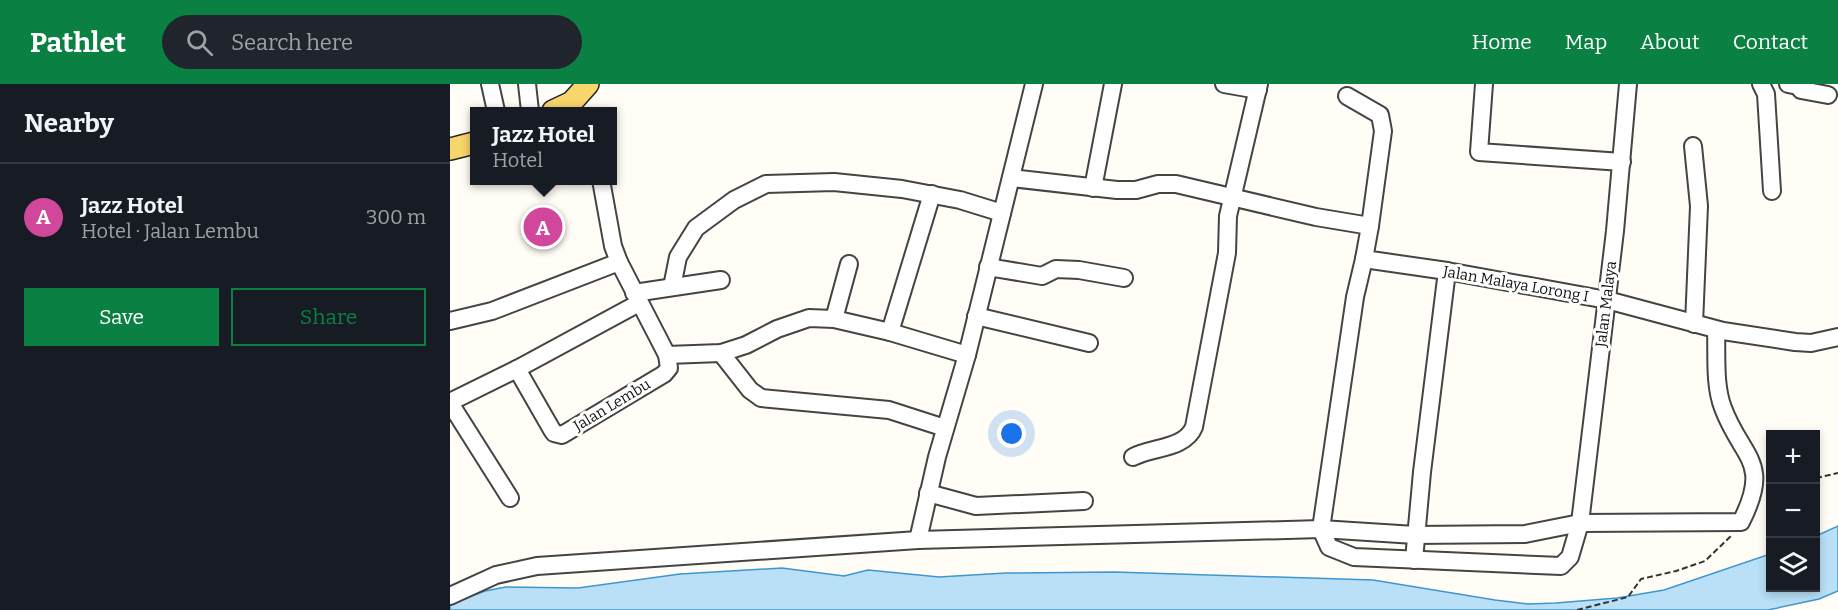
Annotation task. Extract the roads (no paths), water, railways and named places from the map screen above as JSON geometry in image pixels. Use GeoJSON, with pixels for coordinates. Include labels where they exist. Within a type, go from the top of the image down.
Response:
{"type":"FeatureCollection","features":[{"type":"Feature","properties":{"kind":"main road"},"geometry":{"type":"LineString","coordinates":[[574,107],[588,84]]}},
{"type":"Feature","properties":{"kind":"main road"},"geometry":{"type":"LineString","coordinates":[[450,149],[470,144]]}},
{"type":"Feature","properties":{"kind":"street"},"geometry":{"type":"LineString","coordinates":[[490,84],[495,107]]}},
{"type":"Feature","properties":{"kind":"street"},"geometry":{"type":"LineString","coordinates":[[527,84],[530,107]]}},
{"type":"Feature","properties":{"kind":"street"},"geometry":{"type":"LineString","coordinates":[[918,540],[928,493],[966,355],[1034,84]]}},
{"type":"Feature","properties":{"kind":"street"},"geometry":{"type":"LineString","coordinates":[[1093,188],[1113,84]]}},
{"type":"Feature","properties":{"kind":"street"},"geometry":{"type":"LineString","coordinates":[[1133,457],[1142,452],[1169,446],[1190,435],[1194,427],[1225,265],[1228,216],[1258,87],[1224,84]]}},
{"type":"Feature","properties":{"kind":"street"},"geometry":{"type":"LineString","coordinates":[[1484,84],[1479,152],[1622,162]]}},
{"type":"Feature","properties":{"kind":"street","name":"Jalan Malaya"},"geometry":{"type":"LineString","coordinates":[[1321,529],[1329,547],[1354,557],[1560,566],[1570,557],[1580,523],[1607,300],[1628,84]]}},
{"type":"Feature","properties":{"kind":"street"},"geometry":{"type":"LineString","coordinates":[[1761,84],[1766,94],[1772,191]]}},
{"type":"Feature","properties":{"kind":"street"},"geometry":{"type":"LineString","coordinates":[[1788,84],[1798,86],[1801,90],[1828,95]]}},
{"type":"Feature","properties":{"kind":"street"},"geometry":{"type":"LineString","coordinates":[[1321,529],[1355,297],[1370,226],[1383,131],[1380,115],[1347,96]]}},
{"type":"Feature","properties":{"kind":"street"},"geometry":{"type":"LineString","coordinates":[[1693,146],[1699,206],[1694,324]]}},
{"type":"Feature","properties":{"kind":"street"},"geometry":{"type":"LineString","coordinates":[[1011,178],[1118,190],[1136,190],[1158,184],[1176,184],[1316,217],[1370,226]]}},
{"type":"Feature","properties":{"kind":"street"},"geometry":{"type":"LineString","coordinates":[[672,287],[678,257],[696,228],[741,196],[766,184],[834,182],[932,194],[1002,213]]}},
{"type":"Feature","properties":{"kind":"street"},"geometry":{"type":"LineString","coordinates":[[602,185],[613,246],[619,262],[667,355],[721,353],[746,345],[802,319],[834,319],[966,355]]}},
{"type":"Feature","properties":{"kind":"street"},"geometry":{"type":"LineString","coordinates":[[890,333],[932,194]]}},
{"type":"Feature","properties":{"kind":"street","name":"Jalan Malaya Lorong I"},"geometry":{"type":"LineString","coordinates":[[1364,259],[1448,271],[1607,300],[1716,330],[1811,343],[1838,337]]}},
{"type":"Feature","properties":{"kind":"street"},"geometry":{"type":"LineString","coordinates":[[450,321],[501,308],[619,262]]}},
{"type":"Feature","properties":{"kind":"street"},"geometry":{"type":"LineString","coordinates":[[834,319],[849,264]]}},
{"type":"Feature","properties":{"kind":"street"},"geometry":{"type":"LineString","coordinates":[[988,267],[1042,276],[1056,269],[1079,270],[1124,278]]}},
{"type":"Feature","properties":{"kind":"street"},"geometry":{"type":"LineString","coordinates":[[1414,560],[1415,535],[1448,271]]}},
{"type":"Feature","properties":{"kind":"street"},"geometry":{"type":"LineString","coordinates":[[510,498],[450,403],[517,369],[637,298],[672,287],[721,280]]}},
{"type":"Feature","properties":{"kind":"street"},"geometry":{"type":"LineString","coordinates":[[976,316],[1089,343]]}},
{"type":"Feature","properties":{"kind":"street"},"geometry":{"type":"LineString","coordinates":[[450,596],[496,575],[537,566],[918,540],[1321,529],[1415,535],[1525,534],[1580,523],[1741,522],[1752,494],[1755,471],[1750,456],[1722,406],[1716,330]]}},
{"type":"Feature","properties":{"kind":"street"},"geometry":{"type":"LineString","coordinates":[[721,353],[750,390],[761,398],[889,410],[945,428]]}},
{"type":"Feature","properties":{"kind":"street","name":"Jalan Lembu"},"geometry":{"type":"LineString","coordinates":[[517,369],[554,433],[562,435],[663,374],[669,368],[667,355]]}},
{"type":"Feature","properties":{"kind":"street"},"geometry":{"type":"LineString","coordinates":[[928,493],[976,506],[1084,501]]}},
{"type":"Feature","properties":{"kind":"water"},"geometry":{"type":"Polygon","coordinates":[[[1838,526],[1838,591],[1819,599],[1768,610],[450,610],[450,604],[485,591],[506,587],[578,588],[680,574],[782,568],[844,576],[868,570],[939,577],[1006,573],[1114,572],[1373,580],[1528,604],[1617,598],[1664,590],[1766,555],[1766,592],[1820,592],[1820,534],[1838,526]]]}},
{"type":"Feature","properties":{"kind":"place","name":"Jazz Hotel"},"geometry":{"type":"Point","coordinates":[543,227]}}]}
